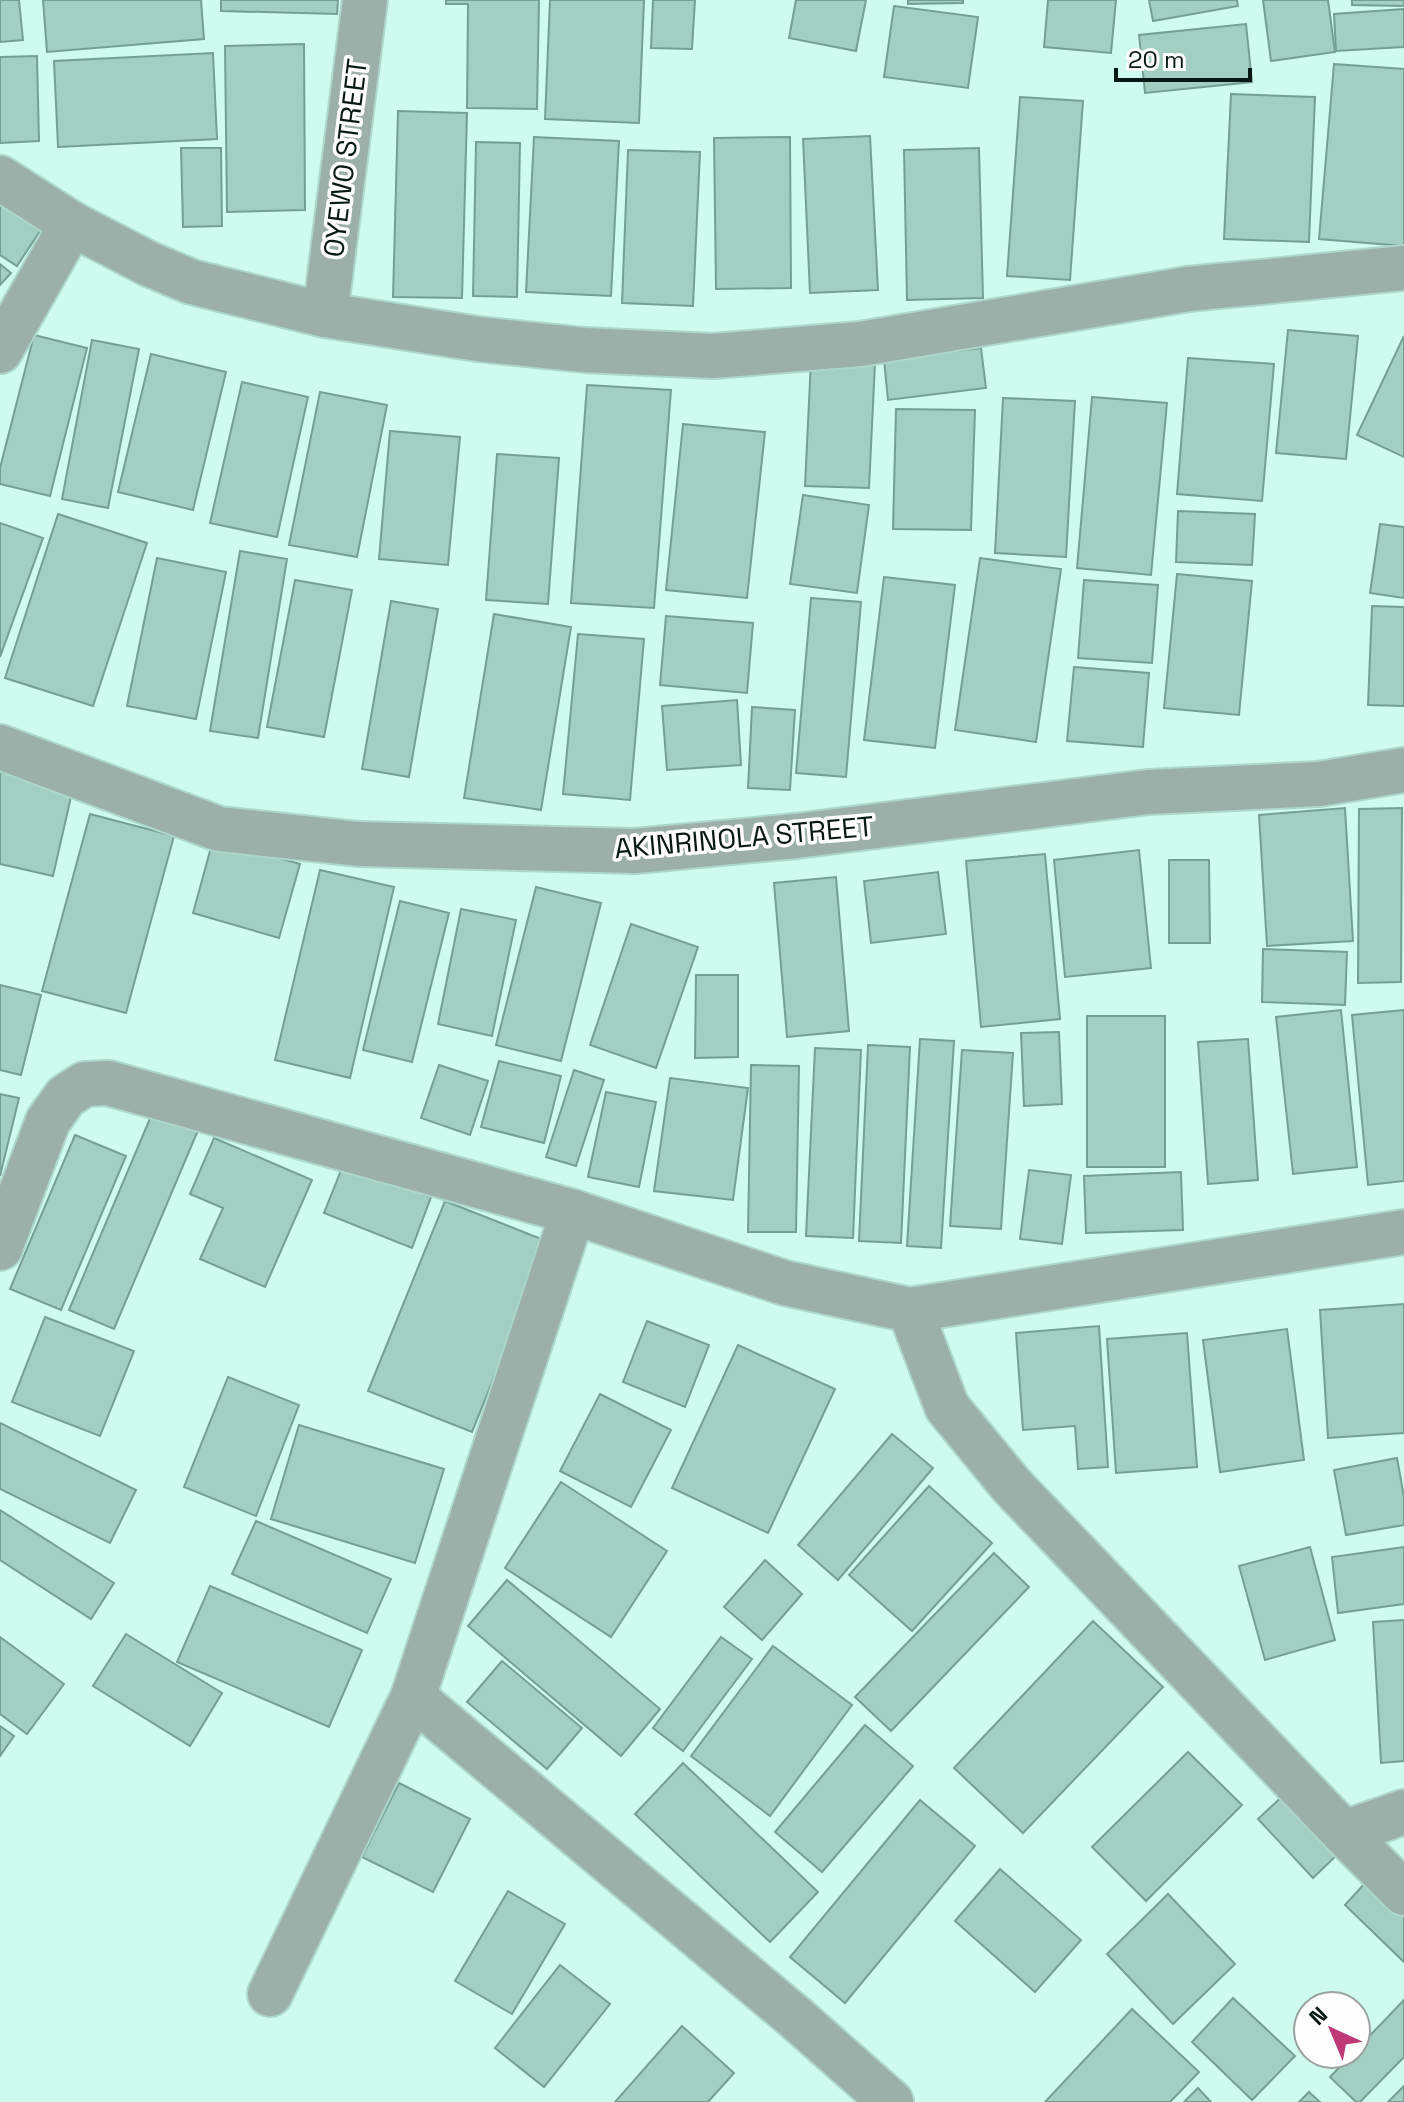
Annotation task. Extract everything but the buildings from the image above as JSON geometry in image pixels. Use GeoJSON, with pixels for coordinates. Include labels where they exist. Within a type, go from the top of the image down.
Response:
{"type":"FeatureCollection","features":[{"type":"Feature","properties":{"kind":"street","name":"OYEWO STREET"},"geometry":{"type":"LineString","coordinates":[[325,315],[365,0]]}},
{"type":"Feature","properties":{"kind":"street"},"geometry":{"type":"LineString","coordinates":[[0,178],[72,224],[149,264],[192,282],[325,315],[478,339],[584,350],[713,356],[860,344],[1188,289],[1404,268]]}},
{"type":"Feature","properties":{"kind":"street"},"geometry":{"type":"LineString","coordinates":[[0,351],[72,224]]}},
{"type":"Feature","properties":{"kind":"street","name":"AKINRINOLA STREET"},"geometry":{"type":"LineString","coordinates":[[0,747],[219,829],[359,844],[635,851],[796,836],[1148,792],[1319,784],[1404,770]]}},
{"type":"Feature","properties":{"kind":"street"},"geometry":{"type":"LineString","coordinates":[[0,1248],[48,1121],[66,1096],[75,1090],[85,1084],[108,1083],[573,1212],[785,1283],[910,1310],[1404,1232]]}},
{"type":"Feature","properties":{"kind":"street"},"geometry":{"type":"LineString","coordinates":[[270,1994],[413,1697],[573,1212]]}},
{"type":"Feature","properties":{"kind":"street"},"geometry":{"type":"LineString","coordinates":[[910,1310],[947,1407],[1012,1486],[1404,1893]]}},
{"type":"Feature","properties":{"kind":"street"},"geometry":{"type":"LineString","coordinates":[[413,1697],[784,2008],[891,2102]]}},
{"type":"Feature","properties":{"kind":"street"},"geometry":{"type":"LineString","coordinates":[[1344,1833],[1404,1812]]}}]}
